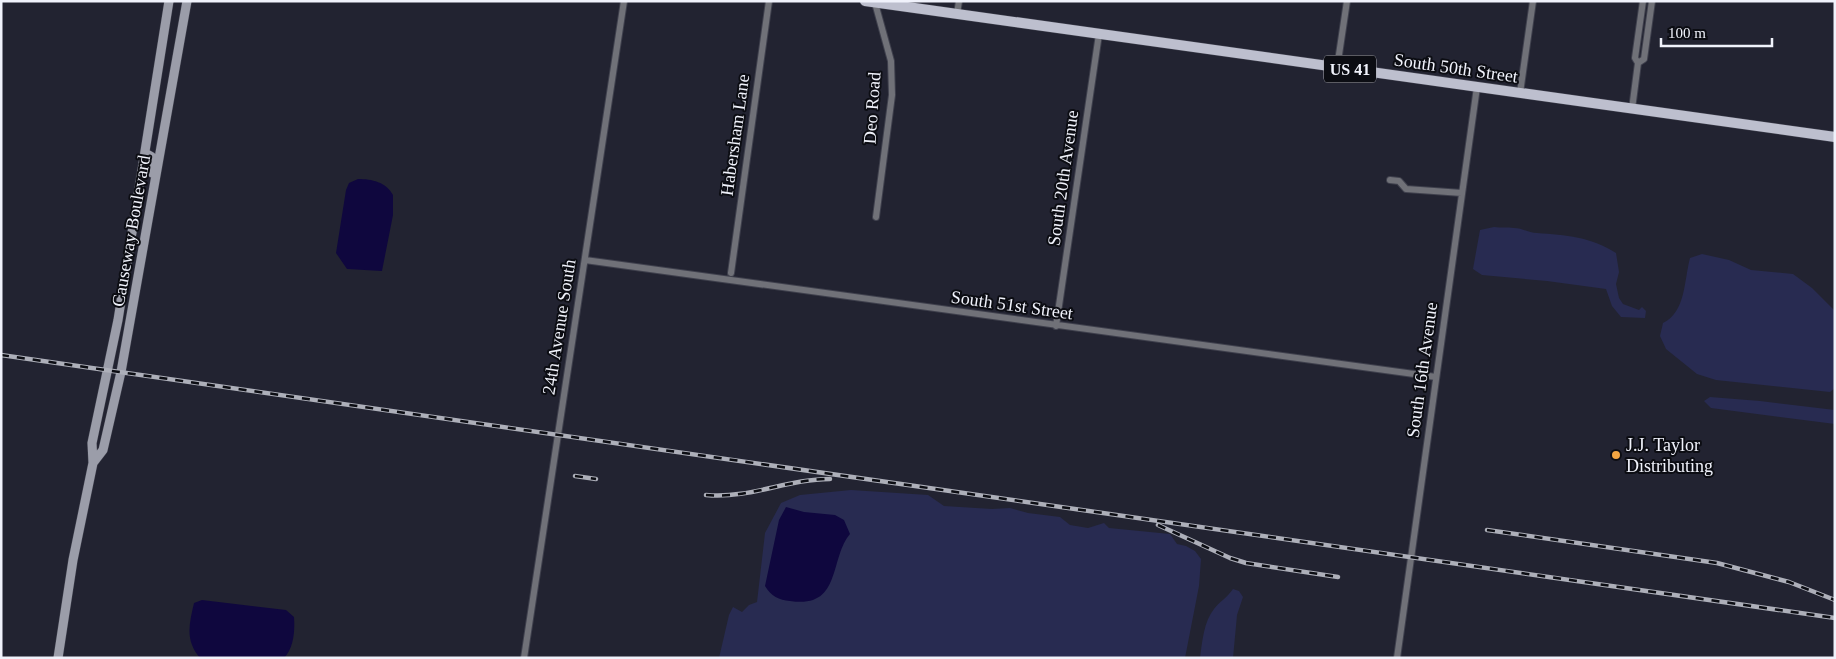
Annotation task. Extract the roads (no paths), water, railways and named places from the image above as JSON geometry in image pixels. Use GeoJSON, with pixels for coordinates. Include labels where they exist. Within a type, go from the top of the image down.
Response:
{"type":"FeatureCollection","features":[{"type":"Feature","properties":{"kind":"main road","name":"Causeway Boulevard"},"geometry":{"type":"LineString","coordinates":[[58,658],[73,560],[93,462],[92,443],[118,320],[168,1]]}},
{"type":"Feature","properties":{"kind":"main road","name":"Causeway Boulevard"},"geometry":{"type":"LineString","coordinates":[[93,462],[103,450],[122,372],[187,1]]}},
{"type":"Feature","properties":{"kind":"main road","name":"South 50th Street"},"geometry":{"type":"LineString","coordinates":[[870,2],[1835,138]]}},
{"type":"Feature","properties":{"kind":"main road"},"geometry":{"type":"LineString","coordinates":[[144,252],[141,244],[141,232],[153,168],[152,157],[145,153]]}},
{"type":"Feature","properties":{"kind":"street","name":"24th Avenue South"},"geometry":{"type":"LineString","coordinates":[[524,658],[624,1]]}},
{"type":"Feature","properties":{"kind":"street","name":"Habersham Lane"},"geometry":{"type":"LineString","coordinates":[[731,273],[769,1]]}},
{"type":"Feature","properties":{"kind":"street"},"geometry":{"type":"LineString","coordinates":[[957,14],[959,1]]}},
{"type":"Feature","properties":{"kind":"street"},"geometry":{"type":"LineString","coordinates":[[1337,68],[1347,1]]}},
{"type":"Feature","properties":{"kind":"street"},"geometry":{"type":"LineString","coordinates":[[1520,93],[1533,1]]}},
{"type":"Feature","properties":{"kind":"street"},"geometry":{"type":"LineString","coordinates":[[1632,109],[1638,63],[1635,58],[1643,1]]}},
{"type":"Feature","properties":{"kind":"street"},"geometry":{"type":"LineString","coordinates":[[1638,63],[1644,59],[1652,1]]}},
{"type":"Feature","properties":{"kind":"street","name":"Deo Road"},"geometry":{"type":"LineString","coordinates":[[870,2],[890,61],[892,95],[876,217]]}},
{"type":"Feature","properties":{"kind":"street","name":"South 20th Avenue"},"geometry":{"type":"LineString","coordinates":[[1056,326],[1099,34]]}},
{"type":"Feature","properties":{"kind":"street","name":"South 16th Avenue"},"geometry":{"type":"LineString","coordinates":[[1397,658],[1477,87]]}},
{"type":"Feature","properties":{"kind":"street"},"geometry":{"type":"LineString","coordinates":[[1390,180],[1399,182],[1406,189],[1462,193]]}},
{"type":"Feature","properties":{"kind":"street","name":"South 51st Street"},"geometry":{"type":"LineString","coordinates":[[584,260],[1436,377]]}},
{"type":"Feature","properties":{"kind":"railway"},"geometry":{"type":"LineString","coordinates":[[1,355],[1835,618]]}},
{"type":"Feature","properties":{"kind":"railway"},"geometry":{"type":"LineString","coordinates":[[575,476],[596,479]]}},
{"type":"Feature","properties":{"kind":"railway"},"geometry":{"type":"LineString","coordinates":[[706,495],[738,494],[799,482],[830,479]]}},
{"type":"Feature","properties":{"kind":"railway"},"geometry":{"type":"LineString","coordinates":[[1158,525],[1230,558],[1246,563],[1338,577]]}},
{"type":"Feature","properties":{"kind":"railway"},"geometry":{"type":"LineString","coordinates":[[1487,530],[1717,563],[1789,582],[1835,600]]}},
{"type":"Feature","properties":{"kind":"place","name":"J.J. Taylor Distributing"},"geometry":{"type":"Point","coordinates":[1616,455]}}]}
